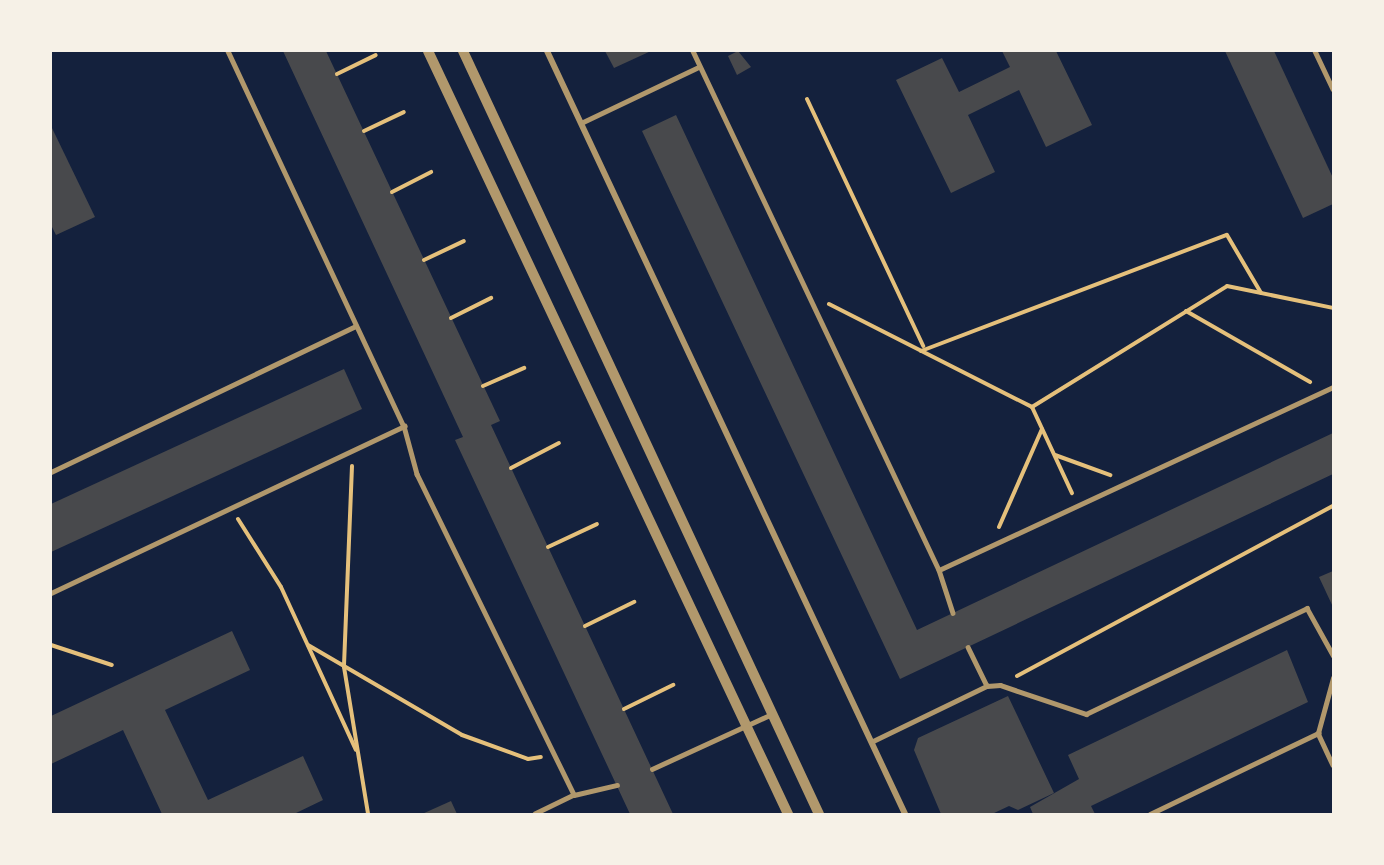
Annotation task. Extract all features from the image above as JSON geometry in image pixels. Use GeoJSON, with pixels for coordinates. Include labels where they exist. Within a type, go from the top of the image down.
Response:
{"type":"FeatureCollection","features":[{"type":"Feature","properties":{"kind":"street"},"geometry":{"type":"LineString","coordinates":[[428,51],[788,814]]}},
{"type":"Feature","properties":{"kind":"street"},"geometry":{"type":"LineString","coordinates":[[463,51],[819,814]]}},
{"type":"Feature","properties":{"kind":"street"},"geometry":{"type":"LineString","coordinates":[[547,51],[905,814]]}},
{"type":"Feature","properties":{"kind":"lane"},"geometry":{"type":"LineString","coordinates":[[228,51],[404,426],[417,474],[574,795]]}},
{"type":"Feature","properties":{"kind":"lane"},"geometry":{"type":"LineString","coordinates":[[693,51],[697,68],[939,570],[953,613]]}},
{"type":"Feature","properties":{"kind":"lane"},"geometry":{"type":"LineString","coordinates":[[1315,51],[1333,89]]}},
{"type":"Feature","properties":{"kind":"lane"},"geometry":{"type":"LineString","coordinates":[[581,123],[697,68]]}},
{"type":"Feature","properties":{"kind":"lane"},"geometry":{"type":"LineString","coordinates":[[51,472],[356,326]]}},
{"type":"Feature","properties":{"kind":"lane"},"geometry":{"type":"LineString","coordinates":[[939,570],[1333,387]]}},
{"type":"Feature","properties":{"kind":"lane"},"geometry":{"type":"LineString","coordinates":[[51,593],[404,426]]}},
{"type":"Feature","properties":{"kind":"lane"},"geometry":{"type":"LineString","coordinates":[[871,742],[987,686],[1000,685],[1086,714],[1307,608],[1333,655]]}},
{"type":"Feature","properties":{"kind":"lane"},"geometry":{"type":"LineString","coordinates":[[968,647],[987,686]]}},
{"type":"Feature","properties":{"kind":"lane"},"geometry":{"type":"LineString","coordinates":[[1333,678],[1318,733],[1333,765]]}},
{"type":"Feature","properties":{"kind":"lane"},"geometry":{"type":"LineString","coordinates":[[652,769],[773,714]]}},
{"type":"Feature","properties":{"kind":"lane"},"geometry":{"type":"LineString","coordinates":[[1150,814],[1318,733]]}},
{"type":"Feature","properties":{"kind":"lane"},"geometry":{"type":"LineString","coordinates":[[535,814],[574,795],[617,785]]}},
{"type":"Feature","properties":{"kind":"path"},"geometry":{"type":"LineString","coordinates":[[337,74],[376,54]]}},
{"type":"Feature","properties":{"kind":"path"},"geometry":{"type":"LineString","coordinates":[[807,99],[922,348]]}},
{"type":"Feature","properties":{"kind":"path"},"geometry":{"type":"LineString","coordinates":[[364,131],[404,112]]}},
{"type":"Feature","properties":{"kind":"path"},"geometry":{"type":"LineString","coordinates":[[392,192],[431,172]]}},
{"type":"Feature","properties":{"kind":"path"},"geometry":{"type":"LineString","coordinates":[[922,348],[1227,236],[1261,293]]}},
{"type":"Feature","properties":{"kind":"path"},"geometry":{"type":"LineString","coordinates":[[424,260],[464,241]]}},
{"type":"Feature","properties":{"kind":"path"},"geometry":{"type":"LineString","coordinates":[[1032,407],[1227,286],[1333,308]]}},
{"type":"Feature","properties":{"kind":"path"},"geometry":{"type":"LineString","coordinates":[[805,292],[922,348],[1032,407],[1078,505]]}},
{"type":"Feature","properties":{"kind":"path"},"geometry":{"type":"LineString","coordinates":[[451,318],[491,298]]}},
{"type":"Feature","properties":{"kind":"path"},"geometry":{"type":"LineString","coordinates":[[1186,311],[1325,390]]}},
{"type":"Feature","properties":{"kind":"path"},"geometry":{"type":"LineString","coordinates":[[483,386],[524,368]]}},
{"type":"Feature","properties":{"kind":"path"},"geometry":{"type":"LineString","coordinates":[[991,545],[1042,428]]}},
{"type":"Feature","properties":{"kind":"path"},"geometry":{"type":"LineString","coordinates":[[511,468],[559,443]]}},
{"type":"Feature","properties":{"kind":"path"},"geometry":{"type":"LineString","coordinates":[[353,450],[344,667],[368,814]]}},
{"type":"Feature","properties":{"kind":"path"},"geometry":{"type":"LineString","coordinates":[[1054,454],[1128,482]]}},
{"type":"Feature","properties":{"kind":"path"},"geometry":{"type":"LineString","coordinates":[[1000,685],[1333,506]]}},
{"type":"Feature","properties":{"kind":"path"},"geometry":{"type":"LineString","coordinates":[[231,507],[281,587],[359,756]]}},
{"type":"Feature","properties":{"kind":"path"},"geometry":{"type":"LineString","coordinates":[[548,547],[597,524]]}},
{"type":"Feature","properties":{"kind":"path"},"geometry":{"type":"LineString","coordinates":[[585,626],[634,602]]}},
{"type":"Feature","properties":{"kind":"path"},"geometry":{"type":"LineString","coordinates":[[51,645],[112,665]]}},
{"type":"Feature","properties":{"kind":"path"},"geometry":{"type":"LineString","coordinates":[[308,645],[462,735],[528,759],[554,754]]}},
{"type":"Feature","properties":{"kind":"path"},"geometry":{"type":"LineString","coordinates":[[624,709],[673,685]]}},
{"type":"Feature","properties":{"kind":"building"},"geometry":{"type":"Polygon","coordinates":[[[283,51],[326,51],[500,421],[491,425],[673,814],[630,814],[455,440],[463,437],[283,51]]]}},
{"type":"Feature","properties":{"kind":"building"},"geometry":{"type":"Polygon","coordinates":[[[605,51],[651,51],[614,68],[605,51]]]}},
{"type":"Feature","properties":{"kind":"building"},"geometry":{"type":"Polygon","coordinates":[[[738,51],[751,67],[737,75],[728,56],[738,51]]]}},
{"type":"Feature","properties":{"kind":"building"},"geometry":{"type":"Polygon","coordinates":[[[1002,51],[1056,51],[1092,125],[1046,147],[1019,90],[968,115],[995,172],[951,193],[896,80],[942,58],[959,92],[1010,67],[1002,51]]]}},
{"type":"Feature","properties":{"kind":"building"},"geometry":{"type":"Polygon","coordinates":[[[1225,51],[1274,51],[1333,178],[1333,204],[1303,218],[1225,51]]]}},
{"type":"Feature","properties":{"kind":"building"},"geometry":{"type":"Polygon","coordinates":[[[676,115],[917,630],[1333,433],[1333,474],[900,679],[642,131],[676,115]]]}},
{"type":"Feature","properties":{"kind":"building"},"geometry":{"type":"Polygon","coordinates":[[[51,126],[95,217],[56,235],[51,225],[51,126]]]}},
{"type":"Feature","properties":{"kind":"building"},"geometry":{"type":"Polygon","coordinates":[[[344,369],[362,409],[51,552],[51,504],[344,369]]]}},
{"type":"Feature","properties":{"kind":"building"},"geometry":{"type":"Polygon","coordinates":[[[1333,571],[1333,607],[1319,577],[1333,571]]]}},
{"type":"Feature","properties":{"kind":"building"},"geometry":{"type":"Polygon","coordinates":[[[232,631],[250,670],[165,710],[208,800],[303,756],[323,800],[294,814],[162,814],[123,730],[51,764],[51,716],[232,631]]]}},
{"type":"Feature","properties":{"kind":"building"},"geometry":{"type":"Polygon","coordinates":[[[1287,650],[1308,702],[1091,806],[1095,814],[1033,814],[1030,807],[1079,779],[1068,755],[1287,650]]]}},
{"type":"Feature","properties":{"kind":"building"},"geometry":{"type":"Polygon","coordinates":[[[1008,696],[1054,793],[1018,810],[1009,806],[992,814],[941,814],[914,750],[918,738],[1008,696]]]}},
{"type":"Feature","properties":{"kind":"building"},"geometry":{"type":"Polygon","coordinates":[[[451,801],[457,814],[422,814],[451,801]]]}}]}
